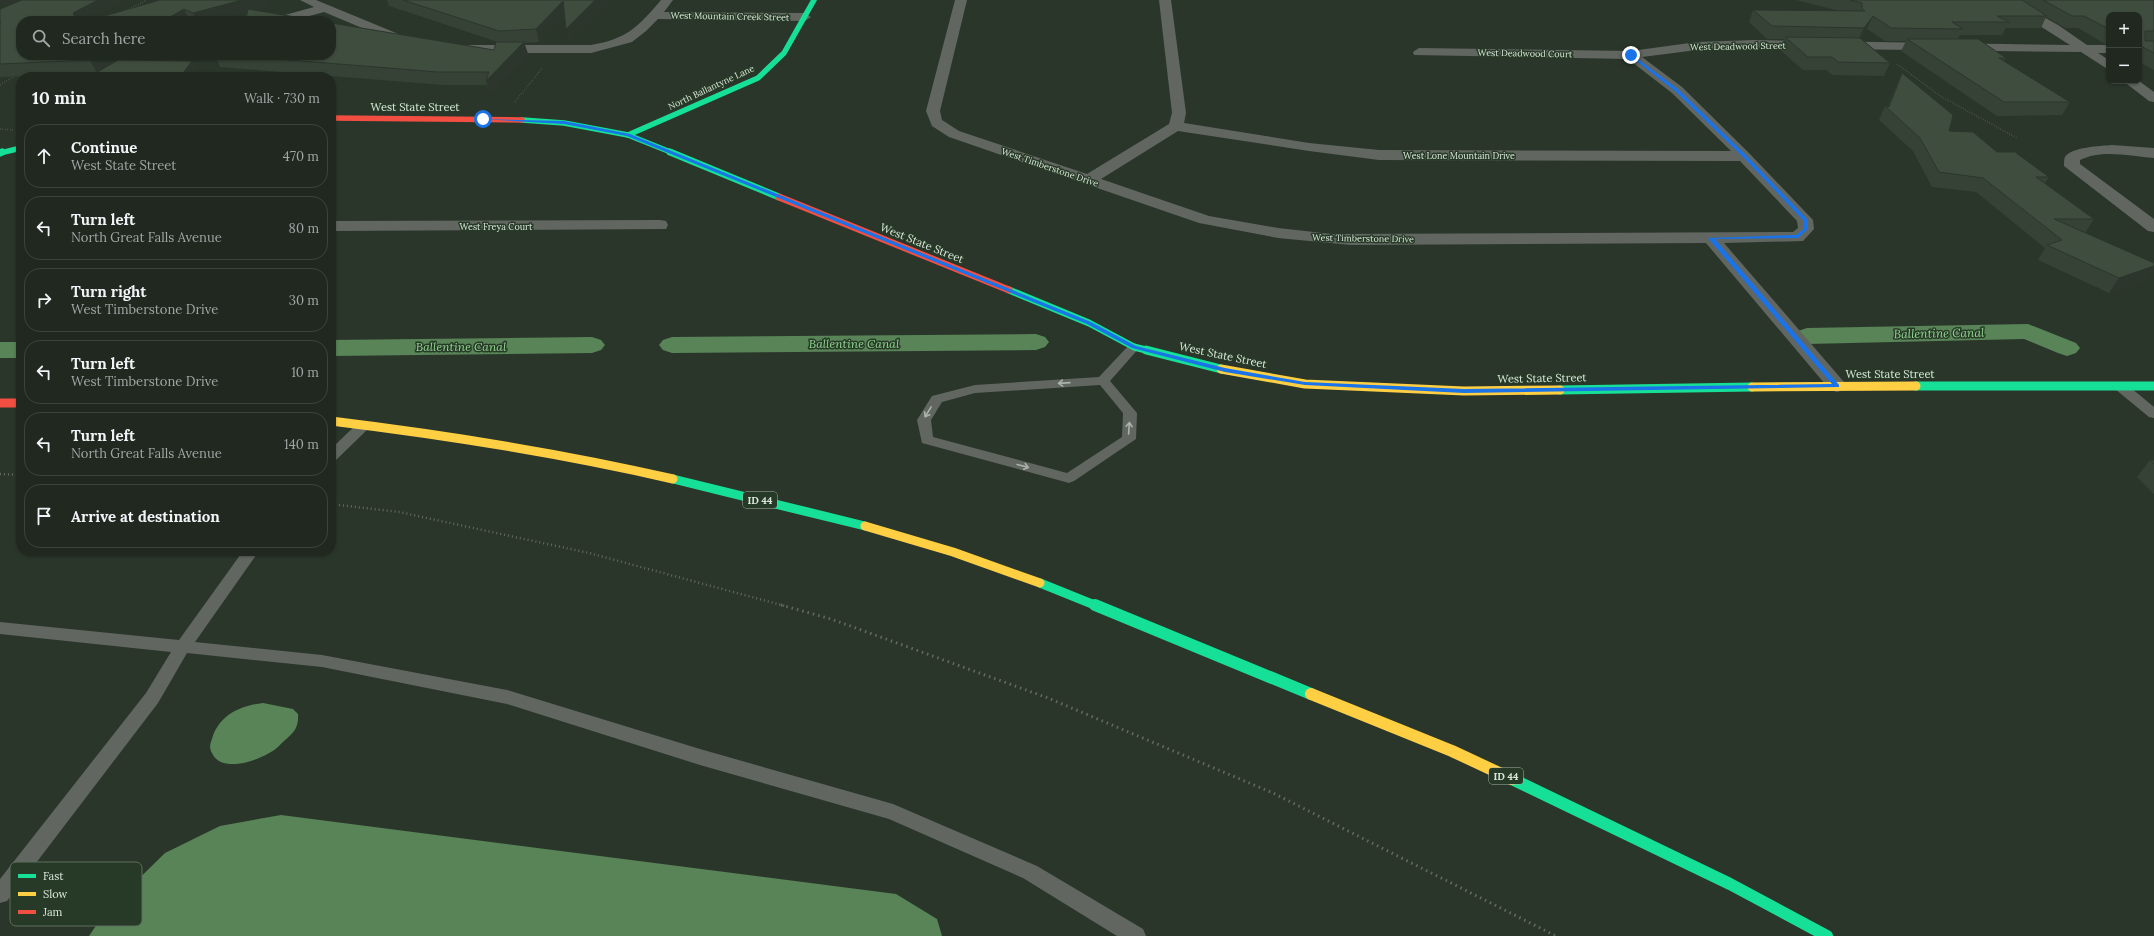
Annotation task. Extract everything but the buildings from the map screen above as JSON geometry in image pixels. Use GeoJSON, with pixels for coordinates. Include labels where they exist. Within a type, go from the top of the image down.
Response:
{"type":"FeatureCollection","features":[{"type":"Feature","properties":{"kind":"main road","name":"North Ballantyne Lane"},"geometry":{"type":"LineString","coordinates":[[628,135],[731,90],[767,72],[781,58],[810,8]]}},
{"type":"Feature","properties":{"kind":"main road","name":"West State Street"},"geometry":{"type":"LineString","coordinates":[[336,118],[518,120],[564,123],[628,135],[1089,323],[1134,347],[1225,370],[1305,384],[1464,391],[1837,386],[2154,386]]}},
{"type":"Feature","properties":{"kind":"main road"},"geometry":{"type":"LineString","coordinates":[[0,153],[16,149]]}},
{"type":"Feature","properties":{"kind":"main road"},"geometry":{"type":"LineString","coordinates":[[0,403],[16,403]]}},
{"type":"Feature","properties":{"kind":"main road","name":"ID 44"},"geometry":{"type":"LineString","coordinates":[[336,422],[442,435],[615,465],[800,509],[912,539],[1012,572],[1452,751],[1599,819],[1730,884],[1827,936]]}},
{"type":"Feature","properties":{"kind":"street"},"geometry":{"type":"LineString","coordinates":[[306,0],[410,43],[424,46]]}},
{"type":"Feature","properties":{"kind":"street","name":"West Timberstone Drive"},"geometry":{"type":"LineString","coordinates":[[961,0],[933,111],[933,117],[937,123],[954,134],[1205,220],[1292,236],[1351,240],[1798,237],[1806,229],[1805,220],[1744,156]]}},
{"type":"Feature","properties":{"kind":"street"},"geometry":{"type":"LineString","coordinates":[[1089,180],[1176,126],[1179,113],[1165,0]]}},
{"type":"Feature","properties":{"kind":"street"},"geometry":{"type":"LineString","coordinates":[[2005,0],[2054,28],[2106,64]]}},
{"type":"Feature","properties":{"kind":"street"},"geometry":{"type":"LineString","coordinates":[[445,49],[591,49],[610,46],[630,39],[639,33],[661,7]]}},
{"type":"Feature","properties":{"kind":"street","name":"West Mountain Creek Street"},"geometry":{"type":"LineString","coordinates":[[661,7],[810,8]]}},
{"type":"Feature","properties":{"kind":"street"},"geometry":{"type":"LineString","coordinates":[[296,16],[325,8]]}},
{"type":"Feature","properties":{"kind":"street","name":"West Deadwood Street"},"geometry":{"type":"LineString","coordinates":[[1631,55],[1697,46],[1754,44],[2085,50]]}},
{"type":"Feature","properties":{"kind":"street"},"geometry":{"type":"LineString","coordinates":[[2085,50],[2106,49]]}},
{"type":"Feature","properties":{"kind":"street","name":"West Deadwood Court"},"geometry":{"type":"LineString","coordinates":[[1419,52],[1631,55]]}},
{"type":"Feature","properties":{"kind":"street"},"geometry":{"type":"LineString","coordinates":[[1631,55],[1677,90],[1744,156]]}},
{"type":"Feature","properties":{"kind":"street"},"geometry":{"type":"LineString","coordinates":[[2134,84],[2154,98]]}},
{"type":"Feature","properties":{"kind":"street","name":"West Lone Mountain Drive"},"geometry":{"type":"LineString","coordinates":[[1176,126],[1308,147],[1379,155],[1744,156]]}},
{"type":"Feature","properties":{"kind":"street"},"geometry":{"type":"LineString","coordinates":[[2154,153],[2100,150],[2082,152],[2072,158],[2072,166],[2154,227]]}},
{"type":"Feature","properties":{"kind":"street","name":"West Freya Court"},"geometry":{"type":"LineString","coordinates":[[336,226],[660,225]]}},
{"type":"Feature","properties":{"kind":"street"},"geometry":{"type":"LineString","coordinates":[[1711,238],[1837,386]]}},
{"type":"Feature","properties":{"kind":"lane"},"geometry":{"type":"LineString","coordinates":[[1103,381],[1130,413],[1129,439],[1069,478],[927,440],[924,420],[937,399],[975,389],[1103,381],[1134,347]]}},
{"type":"Feature","properties":{"kind":"lane"},"geometry":{"type":"LineString","coordinates":[[2120,386],[2154,414]]}},
{"type":"Feature","properties":{"kind":"lane"},"geometry":{"type":"LineString","coordinates":[[336,452],[364,425]]}},
{"type":"Feature","properties":{"kind":"lane"},"geometry":{"type":"LineString","coordinates":[[25,862],[152,698],[182,648],[247,556]]}},
{"type":"Feature","properties":{"kind":"lane"},"geometry":{"type":"LineString","coordinates":[[0,628],[182,648],[322,661],[507,697],[700,757],[893,812],[1030,872],[1136,936]]}},
{"type":"Feature","properties":{"kind":"lane"},"geometry":{"type":"LineString","coordinates":[[0,894],[10,881]]}},
{"type":"Feature","properties":{"kind":"path"},"geometry":{"type":"LineString","coordinates":[[127,10],[147,0]]}},
{"type":"Feature","properties":{"kind":"path"},"geometry":{"type":"LineString","coordinates":[[1896,64],[1912,78],[1942,98],[2016,138]]}},
{"type":"Feature","properties":{"kind":"path"},"geometry":{"type":"LineString","coordinates":[[513,104],[535,76],[546,65]]}},
{"type":"Feature","properties":{"kind":"path"},"geometry":{"type":"LineString","coordinates":[[0,85],[16,74]]}},
{"type":"Feature","properties":{"kind":"path"},"geometry":{"type":"LineString","coordinates":[[0,474],[16,475]]}},
{"type":"Feature","properties":{"kind":"path"},"geometry":{"type":"LineString","coordinates":[[336,505],[399,512],[589,553],[831,619],[1048,698],[1273,793],[1556,936]]}},
{"type":"Feature","properties":{"kind":"shaded area"},"geometry":{"type":"Polygon","coordinates":[[[263,703],[293,709],[298,714],[298,720],[293,732],[273,751],[255,760],[234,764],[217,760],[210,749],[210,746],[215,731],[220,724],[225,718],[239,709],[254,704],[263,703]]]}},
{"type":"Feature","properties":{"kind":"shaded area"},"geometry":{"type":"Polygon","coordinates":[[[281,815],[896,894],[937,919],[942,936],[89,936],[96,926],[142,926],[142,876],[165,853],[220,826],[281,815]]]}},
{"type":"Feature","properties":{"kind":"waterway","name":"Ballentine Canal"},"geometry":{"type":"LineString","coordinates":[[1807,336],[2028,331],[2067,348]]}},
{"type":"Feature","properties":{"kind":"waterway","name":"Ballentine Canal"},"geometry":{"type":"LineString","coordinates":[[672,345],[1036,342]]}},
{"type":"Feature","properties":{"kind":"waterway","name":"Ballentine Canal"},"geometry":{"type":"LineString","coordinates":[[336,348],[592,345]]}},
{"type":"Feature","properties":{"kind":"waterway","name":"Ballentine Canal"},"geometry":{"type":"LineString","coordinates":[[0,350],[16,350]]}},
{"type":"Feature","properties":{"kind":"traffic: fast"},"geometry":{"type":"LineString","coordinates":[[628,135],[758,78],[768,71],[784,53],[814,0]]}},
{"type":"Feature","properties":{"kind":"traffic: fast"},"geometry":{"type":"LineString","coordinates":[[522,120],[564,123],[628,135],[779,197]]}},
{"type":"Feature","properties":{"kind":"traffic: fast"},"geometry":{"type":"LineString","coordinates":[[0,153],[16,149]]}},
{"type":"Feature","properties":{"kind":"traffic: fast"},"geometry":{"type":"LineString","coordinates":[[1009,290],[1089,323],[1134,347],[1221,369]]}},
{"type":"Feature","properties":{"kind":"traffic: fast"},"geometry":{"type":"LineString","coordinates":[[1916,386],[2154,386]]}},
{"type":"Feature","properties":{"kind":"traffic: fast"},"geometry":{"type":"LineString","coordinates":[[1560,390],[1752,387]]}},
{"type":"Feature","properties":{"kind":"traffic: fast"},"geometry":{"type":"LineString","coordinates":[[673,479],[865,526]]}},
{"type":"Feature","properties":{"kind":"traffic: fast"},"geometry":{"type":"LineString","coordinates":[[1040,583],[1311,694]]}},
{"type":"Feature","properties":{"kind":"traffic: fast"},"geometry":{"type":"LineString","coordinates":[[1512,779],[1730,884],[1827,936]]}},
{"type":"Feature","properties":{"kind":"traffic: slow"},"geometry":{"type":"LineString","coordinates":[[1221,369],[1305,384],[1464,391],[1560,390]]}},
{"type":"Feature","properties":{"kind":"traffic: slow"},"geometry":{"type":"LineString","coordinates":[[1752,387],[1916,386]]}},
{"type":"Feature","properties":{"kind":"traffic: slow"},"geometry":{"type":"LineString","coordinates":[[336,422],[417,432],[546,452],[673,479]]}},
{"type":"Feature","properties":{"kind":"traffic: slow"},"geometry":{"type":"LineString","coordinates":[[865,526],[953,552],[1040,583]]}},
{"type":"Feature","properties":{"kind":"traffic: slow"},"geometry":{"type":"LineString","coordinates":[[1311,694],[1452,751],[1512,779]]}},
{"type":"Feature","properties":{"kind":"traffic: jam"},"geometry":{"type":"LineString","coordinates":[[336,118],[522,120]]}},
{"type":"Feature","properties":{"kind":"traffic: jam"},"geometry":{"type":"LineString","coordinates":[[779,197],[1009,290]]}},
{"type":"Feature","properties":{"kind":"traffic: jam"},"geometry":{"type":"LineString","coordinates":[[0,403],[16,403]]}},
{"type":"Feature","properties":{"kind":"route"},"geometry":{"type":"LineString","coordinates":[[483,119],[564,123],[588,126],[628,135],[682,156],[867,234],[1089,323],[1134,347],[1225,370],[1305,384],[1464,391],[1837,386],[1711,238],[1798,237],[1806,229],[1805,220],[1744,156],[1677,90],[1631,55]]}}]}
